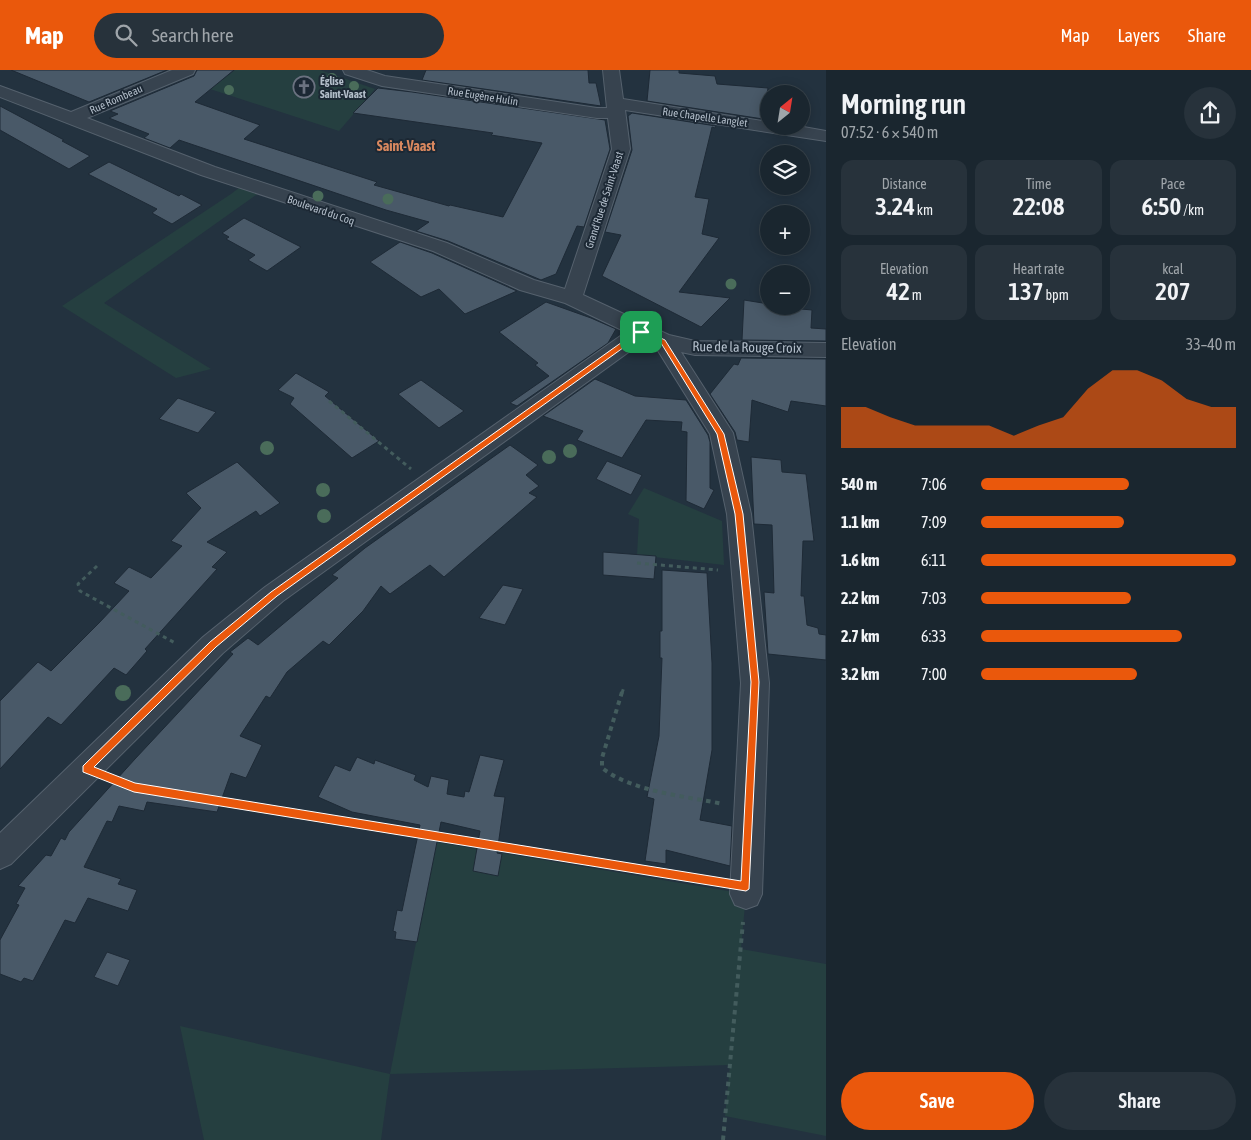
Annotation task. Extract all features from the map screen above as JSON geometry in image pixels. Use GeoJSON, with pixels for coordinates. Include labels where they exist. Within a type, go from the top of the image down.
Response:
{"type":"FeatureCollection","features":[{"type":"Feature","properties":{"kind":"street","name":"Rue Rombeau"},"geometry":{"type":"LineString","coordinates":[[73,118],[187,70]]}},
{"type":"Feature","properties":{"kind":"street","name":"Rue Eugène Hulin"},"geometry":{"type":"LineString","coordinates":[[351,70],[382,81],[596,113],[615,108]]}},
{"type":"Feature","properties":{"kind":"street","name":"Grand'Rue de Saint-Vaast"},"geometry":{"type":"LineString","coordinates":[[572,298],[620,154],[621,144],[611,70]]}},
{"type":"Feature","properties":{"kind":"street","name":"Boulevard du Coq"},"geometry":{"type":"LineString","coordinates":[[0,91],[208,171],[440,248],[527,285],[572,298],[652,336]]}},
{"type":"Feature","properties":{"kind":"street","name":"Rue Chapelle Langlet"},"geometry":{"type":"LineString","coordinates":[[615,108],[826,136]]}},
{"type":"Feature","properties":{"kind":"street","name":"Rue de la Rouge Croix"},"geometry":{"type":"LineString","coordinates":[[652,336],[695,348],[826,350]]}},
{"type":"Feature","properties":{"kind":"street"},"geometry":{"type":"LineString","coordinates":[[0,854],[200,657],[274,594],[428,483],[652,336],[721,434],[739,514],[755,682],[746,890]]}},
{"type":"Feature","properties":{"kind":"path"},"geometry":{"type":"LineString","coordinates":[[329,401],[428,483]]}},
{"type":"Feature","properties":{"kind":"path"},"geometry":{"type":"LineString","coordinates":[[637,563],[744,572]]}},
{"type":"Feature","properties":{"kind":"path"},"geometry":{"type":"LineString","coordinates":[[97,566],[78,584],[80,591],[200,657]]}},
{"type":"Feature","properties":{"kind":"path"},"geometry":{"type":"LineString","coordinates":[[624,687],[602,758],[602,768],[607,774],[632,783],[749,810]]}},
{"type":"Feature","properties":{"kind":"path"},"geometry":{"type":"LineString","coordinates":[[87,769],[134,787],[746,890],[723,1140]]}},
{"type":"Feature","properties":{"kind":"green space"},"geometry":{"type":"Polygon","coordinates":[[[235,70],[320,70],[375,89],[339,131],[210,89],[235,70]]]}},
{"type":"Feature","properties":{"kind":"green space"},"geometry":{"type":"Polygon","coordinates":[[[244,184],[263,190],[104,303],[211,369],[176,378],[62,306],[231,194],[244,184]]]}},
{"type":"Feature","properties":{"kind":"green space"},"geometry":{"type":"Polygon","coordinates":[[[644,488],[722,521],[724,565],[637,555],[639,519],[628,514],[644,488]]]}},
{"type":"Feature","properties":{"kind":"green space"},"geometry":{"type":"Polygon","coordinates":[[[436,842],[746,894],[741,949],[826,964],[826,1136],[725,1116],[730,1065],[390,1074],[436,842]]]}},
{"type":"Feature","properties":{"kind":"green space"},"geometry":{"type":"Polygon","coordinates":[[[180,1026],[390,1074],[381,1140],[204,1140],[180,1026]]]}},
{"type":"Feature","properties":{"kind":"building"},"geometry":{"type":"Polygon","coordinates":[[[11,70],[167,70],[89,102],[11,70]]]}},
{"type":"Feature","properties":{"kind":"building"},"geometry":{"type":"Polygon","coordinates":[[[197,70],[234,70],[195,102],[260,125],[244,139],[377,182],[374,185],[449,206],[503,217],[542,143],[491,135],[493,133],[353,113],[378,88],[412,92],[605,120],[610,149],[584,227],[577,226],[556,274],[541,280],[448,241],[416,231],[429,222],[386,210],[179,140],[170,148],[144,138],[149,134],[109,118],[118,114],[110,111],[194,76],[197,70]]]}},
{"type":"Feature","properties":{"kind":"building"},"geometry":{"type":"Polygon","coordinates":[[[426,70],[588,70],[589,83],[596,83],[601,106],[422,80],[426,70]]]}},
{"type":"Feature","properties":{"kind":"building"},"geometry":{"type":"Polygon","coordinates":[[[650,70],[679,70],[679,73],[715,76],[717,84],[760,87],[760,119],[647,101],[650,70]]]}},
{"type":"Feature","properties":{"kind":"building"},"geometry":{"type":"Polygon","coordinates":[[[0,106],[90,156],[69,169],[0,130],[0,106]]]}},
{"type":"Feature","properties":{"kind":"building"},"geometry":{"type":"Polygon","coordinates":[[[632,113],[716,126],[715,128],[712,127],[695,197],[709,199],[702,234],[719,238],[679,292],[730,298],[701,327],[602,276],[621,235],[605,232],[632,150],[628,116],[632,113]]]}},
{"type":"Feature","properties":{"kind":"building"},"geometry":{"type":"Polygon","coordinates":[[[109,162],[202,205],[172,224],[152,213],[157,209],[88,174],[109,162]]]}},
{"type":"Feature","properties":{"kind":"building"},"geometry":{"type":"Polygon","coordinates":[[[244,218],[301,247],[267,271],[248,260],[255,255],[226,239],[229,237],[222,233],[244,218]]]}},
{"type":"Feature","properties":{"kind":"building"},"geometry":{"type":"Polygon","coordinates":[[[400,242],[432,253],[517,291],[465,314],[439,289],[421,297],[370,262],[400,242]]]}},
{"type":"Feature","properties":{"kind":"building"},"geometry":{"type":"Polygon","coordinates":[[[744,300],[760,303],[760,315],[810,315],[810,310],[812,310],[811,328],[826,329],[826,341],[742,340],[744,300]]]}},
{"type":"Feature","properties":{"kind":"building"},"geometry":{"type":"Polygon","coordinates":[[[546,302],[616,329],[608,343],[517,406],[510,403],[549,376],[535,365],[538,363],[499,332],[546,302]]]}},
{"type":"Feature","properties":{"kind":"building"},"geometry":{"type":"Polygon","coordinates":[[[741,358],[826,359],[826,406],[791,401],[788,412],[752,400],[749,442],[737,440],[735,432],[710,394],[734,364],[738,365],[741,358]]]}},
{"type":"Feature","properties":{"kind":"building"},"geometry":{"type":"Polygon","coordinates":[[[296,373],[329,392],[325,396],[379,441],[352,458],[290,404],[294,398],[278,390],[296,373]]]}},
{"type":"Feature","properties":{"kind":"building"},"geometry":{"type":"Polygon","coordinates":[[[595,379],[635,396],[686,400],[708,435],[710,442],[710,488],[714,490],[704,509],[686,501],[687,432],[681,431],[682,422],[646,420],[622,458],[577,440],[583,431],[543,416],[595,379]]]}},
{"type":"Feature","properties":{"kind":"building"},"geometry":{"type":"Polygon","coordinates":[[[421,380],[464,411],[439,428],[398,394],[421,380]]]}},
{"type":"Feature","properties":{"kind":"building"},"geometry":{"type":"Polygon","coordinates":[[[178,398],[216,412],[198,433],[159,419],[178,398]]]}},
{"type":"Feature","properties":{"kind":"building"},"geometry":{"type":"Polygon","coordinates":[[[510,445],[538,465],[526,475],[539,486],[529,493],[537,497],[444,577],[430,565],[390,594],[381,586],[363,611],[329,645],[323,641],[287,672],[270,698],[266,696],[240,736],[262,745],[246,778],[231,773],[217,812],[147,802],[144,811],[119,806],[112,822],[107,821],[84,867],[121,879],[118,884],[137,890],[128,911],[88,898],[75,923],[65,920],[33,981],[24,978],[21,982],[0,974],[0,940],[19,905],[16,904],[25,888],[18,886],[46,855],[51,856],[61,838],[65,840],[69,832],[233,654],[230,652],[248,638],[258,645],[338,578],[332,575],[365,548],[510,445]]]}},
{"type":"Feature","properties":{"kind":"building"},"geometry":{"type":"Polygon","coordinates":[[[751,457],[781,460],[782,472],[806,474],[814,541],[803,541],[801,596],[804,596],[807,625],[818,628],[819,634],[826,635],[826,660],[768,654],[764,592],[774,593],[772,525],[754,524],[751,457]]]}},
{"type":"Feature","properties":{"kind":"building"},"geometry":{"type":"Polygon","coordinates":[[[607,461],[642,475],[631,495],[596,479],[607,461]]]}},
{"type":"Feature","properties":{"kind":"building"},"geometry":{"type":"Polygon","coordinates":[[[237,462],[280,503],[260,516],[256,511],[207,542],[227,552],[212,567],[217,569],[145,649],[147,651],[126,675],[114,668],[61,725],[48,717],[0,769],[0,701],[38,662],[51,671],[99,623],[129,591],[114,583],[129,567],[151,578],[182,546],[171,541],[201,508],[186,493],[237,462]]]}},
{"type":"Feature","properties":{"kind":"building"},"geometry":{"type":"Polygon","coordinates":[[[603,552],[656,556],[654,579],[603,575],[603,552]]]}},
{"type":"Feature","properties":{"kind":"building"},"geometry":{"type":"Polygon","coordinates":[[[662,570],[707,573],[712,663],[712,750],[700,820],[732,826],[730,866],[666,850],[666,864],[645,861],[654,799],[647,797],[659,736],[662,658],[660,658],[660,631],[662,631],[662,570]]]}},
{"type":"Feature","properties":{"kind":"building"},"geometry":{"type":"Polygon","coordinates":[[[503,585],[523,589],[505,625],[479,618],[503,585]]]}},
{"type":"Feature","properties":{"kind":"building"},"geometry":{"type":"Polygon","coordinates":[[[480,755],[504,760],[494,796],[505,797],[497,853],[502,854],[498,876],[473,871],[480,831],[441,822],[417,942],[395,939],[396,932],[393,931],[397,910],[402,911],[420,825],[352,812],[318,797],[335,765],[350,771],[357,757],[374,764],[375,760],[416,775],[414,780],[428,787],[431,776],[449,780],[447,794],[464,797],[465,791],[469,792],[480,755]]]}},
{"type":"Feature","properties":{"kind":"building"},"geometry":{"type":"Polygon","coordinates":[[[107,952],[130,960],[118,986],[94,977],[107,952]]]}},
{"type":"Feature","properties":{"kind":"place","name":"Église Saint-Vaast"},"geometry":{"type":"Point","coordinates":[304,87]}},
{"type":"Feature","properties":{"kind":"district","name":"Saint-Vaast"},"geometry":{"type":"Point","coordinates":[406,146]}},
{"type":"Feature","properties":{"kind":"route"},"geometry":{"type":"LineString","coordinates":[[641,332],[663,341],[721,434],[739,514],[755,682],[746,886],[134,787],[87,769],[213,645],[274,594],[641,332]]}}]}
